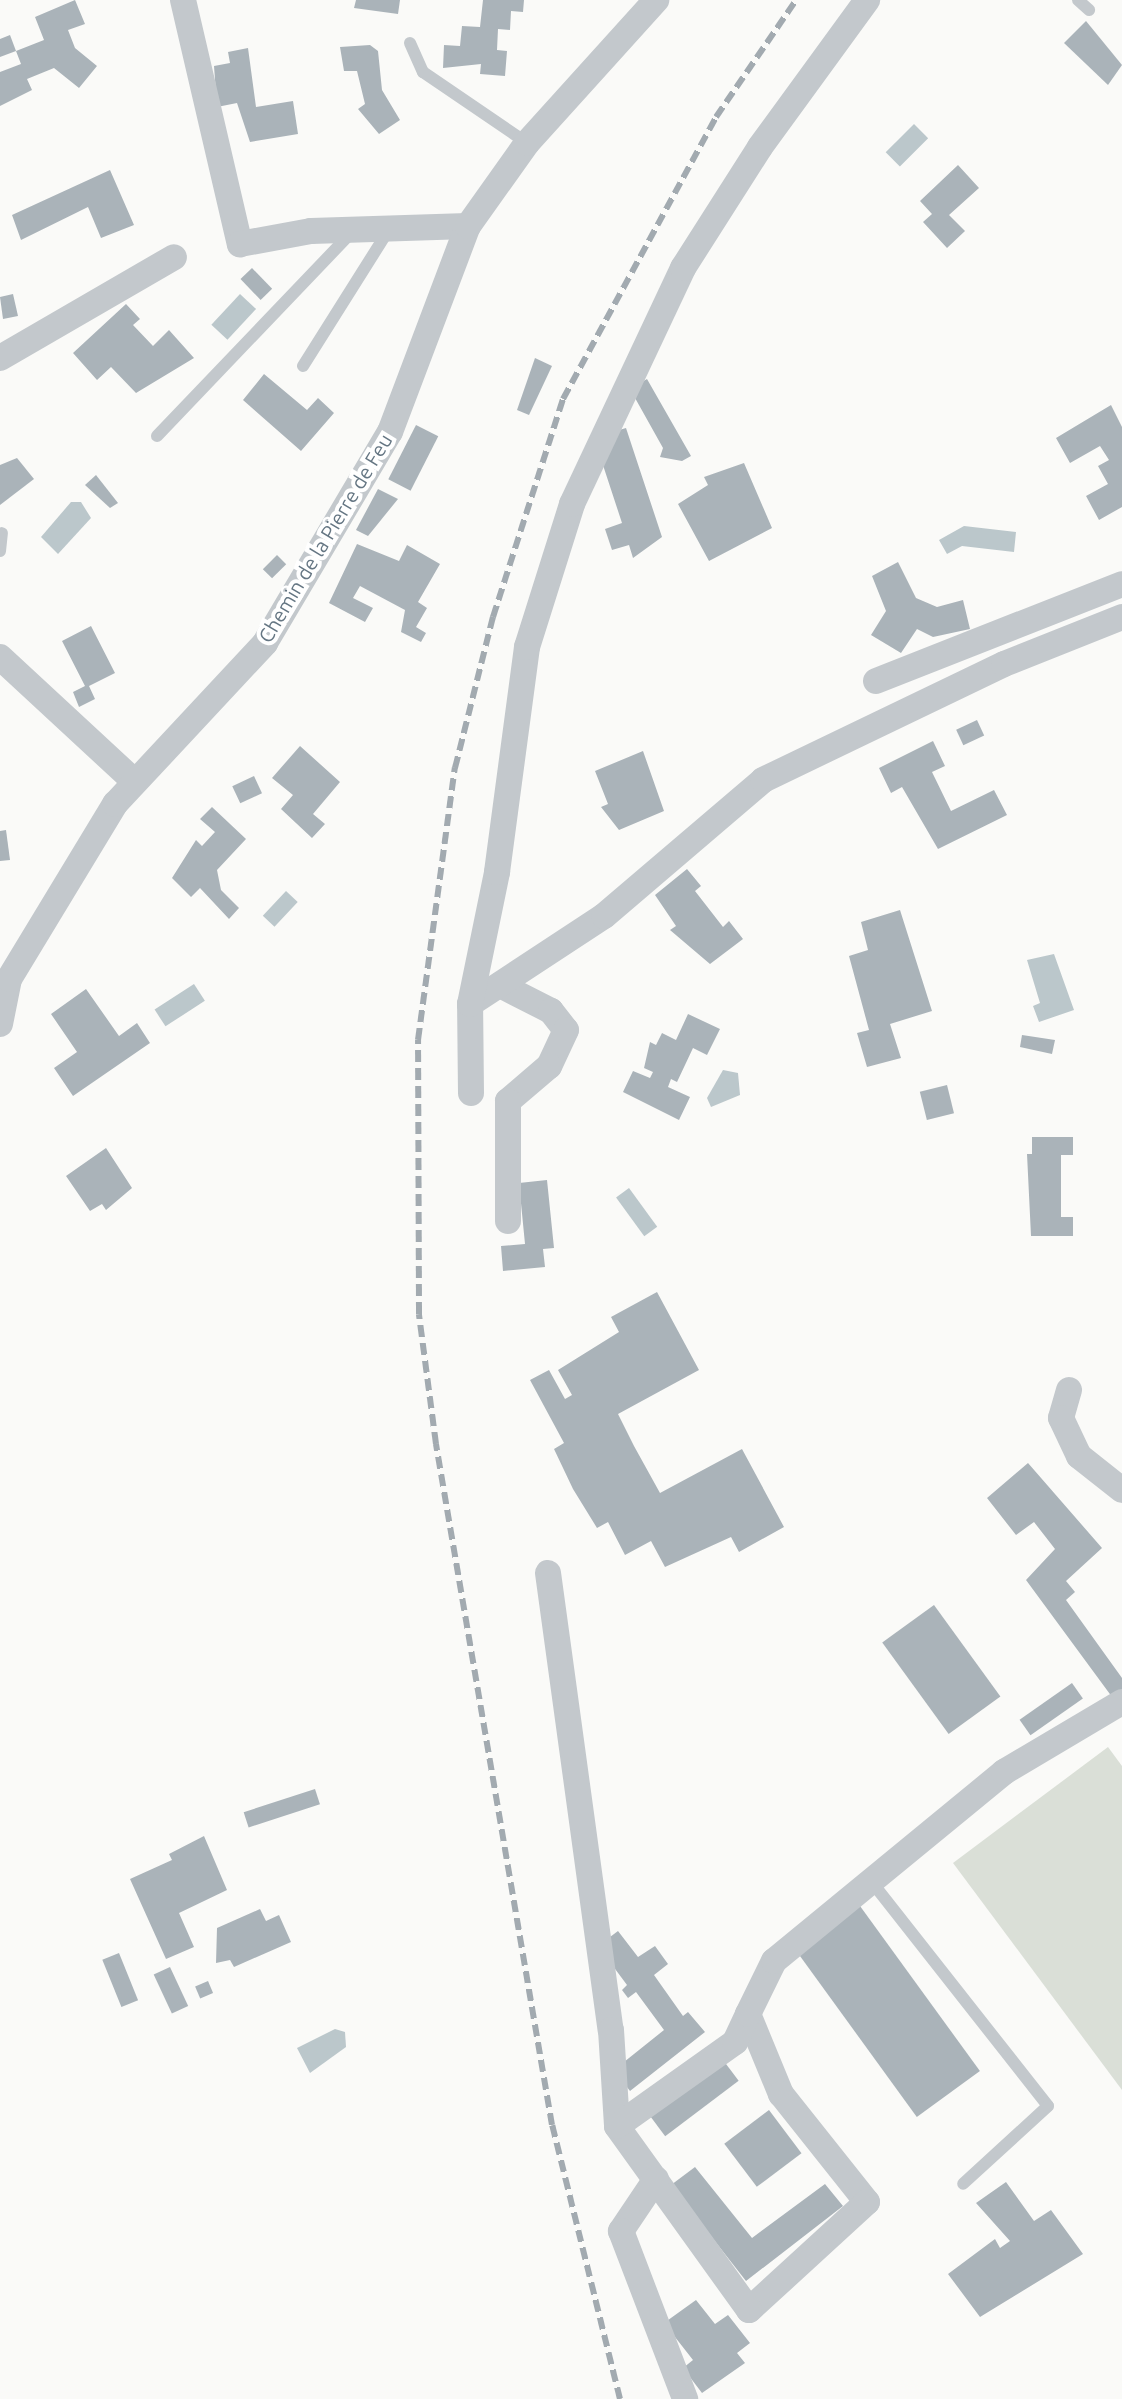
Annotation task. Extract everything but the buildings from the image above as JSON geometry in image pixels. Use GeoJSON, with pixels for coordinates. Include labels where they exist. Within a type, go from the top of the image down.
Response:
{"type":"FeatureCollection","features":[{"type":"Feature","properties":{"kind":"street"},"geometry":{"type":"LineString","coordinates":[[183,0],[240,244],[354,229],[468,226]]}},
{"type":"Feature","properties":{"kind":"street"},"geometry":{"type":"LineString","coordinates":[[471,1093],[470,1004],[497,872],[527,647],[572,504],[683,268],[760,147],[867,0]]}},
{"type":"Feature","properties":{"kind":"street","name":"Chemin de la Pierre de Feu"},"geometry":{"type":"LineString","coordinates":[[0,1024],[4,980],[115,804],[265,643],[390,432],[468,226],[527,143],[651,1]]}},
{"type":"Feature","properties":{"kind":"street"},"geometry":{"type":"LineString","coordinates":[[0,358],[174,257]]}},
{"type":"Feature","properties":{"kind":"street"},"geometry":{"type":"LineString","coordinates":[[876,681],[1122,584]]}},
{"type":"Feature","properties":{"kind":"street"},"geometry":{"type":"LineString","coordinates":[[470,1004],[604,916],[763,780],[1004,664],[1122,617]]}},
{"type":"Feature","properties":{"kind":"street"},"geometry":{"type":"LineString","coordinates":[[0,657],[135,782]]}},
{"type":"Feature","properties":{"kind":"street"},"geometry":{"type":"LineString","coordinates":[[500,985],[551,1011],[566,1030],[549,1066],[508,1101],[508,1221]]}},
{"type":"Feature","properties":{"kind":"street"},"geometry":{"type":"LineString","coordinates":[[1069,1390],[1061,1418],[1079,1456],[1122,1490]]}},
{"type":"Feature","properties":{"kind":"street"},"geometry":{"type":"LineString","coordinates":[[548,1573],[596,1952],[611,2030],[617,2126],[749,2310],[867,2202],[781,2094],[748,2014]]}},
{"type":"Feature","properties":{"kind":"street"},"geometry":{"type":"LineString","coordinates":[[617,2126],[735,2042],[774,1961],[1004,1772],[1122,1702]]}},
{"type":"Feature","properties":{"kind":"street"},"geometry":{"type":"LineString","coordinates":[[656,2179],[621,2231],[685,2399]]}},
{"type":"Feature","properties":{"kind":"lane"},"geometry":{"type":"LineString","coordinates":[[1078,0],[1089,10]]}},
{"type":"Feature","properties":{"kind":"lane"},"geometry":{"type":"LineString","coordinates":[[410,43],[423,72],[527,143]]}},
{"type":"Feature","properties":{"kind":"lane"},"geometry":{"type":"LineString","coordinates":[[303,366],[389,228]]}},
{"type":"Feature","properties":{"kind":"lane"},"geometry":{"type":"LineString","coordinates":[[157,436],[354,229]]}},
{"type":"Feature","properties":{"kind":"lane"},"geometry":{"type":"LineString","coordinates":[[0,551],[2,533]]}},
{"type":"Feature","properties":{"kind":"lane"},"geometry":{"type":"LineString","coordinates":[[871,1881],[1048,2106],[963,2184]]}},
{"type":"Feature","properties":{"kind":"shaded area"},"geometry":{"type":"Polygon","coordinates":[[[914,124],[928,138],[900,166],[886,152],[914,124]]]}},
{"type":"Feature","properties":{"kind":"shaded area"},"geometry":{"type":"Polygon","coordinates":[[[240,294],[256,309],[227,340],[211,325],[240,294]]]}},
{"type":"Feature","properties":{"kind":"shaded area"},"geometry":{"type":"Polygon","coordinates":[[[71,502],[81,502],[91,518],[58,554],[41,537],[71,502]]]}},
{"type":"Feature","properties":{"kind":"shaded area"},"geometry":{"type":"Polygon","coordinates":[[[964,526],[1016,532],[1014,552],[962,546],[947,554],[939,540],[964,526]]]}},
{"type":"Feature","properties":{"kind":"shaded area"},"geometry":{"type":"Polygon","coordinates":[[[286,891],[298,902],[275,927],[263,916],[286,891]]]}},
{"type":"Feature","properties":{"kind":"shaded area"},"geometry":{"type":"Polygon","coordinates":[[[1054,954],[1074,1010],[1039,1022],[1033,1006],[1040,1003],[1027,960],[1054,954]]]}},
{"type":"Feature","properties":{"kind":"shaded area"},"geometry":{"type":"Polygon","coordinates":[[[194,984],[205,1001],[165,1026],[155,1010],[194,984]]]}},
{"type":"Feature","properties":{"kind":"shaded area"},"geometry":{"type":"Polygon","coordinates":[[[723,1070],[738,1073],[740,1095],[711,1107],[707,1098],[723,1070]]]}},
{"type":"Feature","properties":{"kind":"shaded area"},"geometry":{"type":"Polygon","coordinates":[[[629,1188],[657,1227],[644,1236],[616,1197],[629,1188]]]}},
{"type":"Feature","properties":{"kind":"shaded area"},"geometry":{"type":"Polygon","coordinates":[[[1108,1747],[1122,1766],[1122,2090],[953,1863],[1108,1747]]]}},
{"type":"Feature","properties":{"kind":"shaded area"},"geometry":{"type":"Polygon","coordinates":[[[335,2029],[345,2032],[346,2047],[310,2073],[297,2048],[335,2029]]]}},
{"type":"Feature","properties":{"kind":"railway"},"geometry":{"type":"LineString","coordinates":[[620,2399],[552,2125],[436,1444],[419,1314],[418,1040],[455,768],[493,617],[563,399],[716,117],[796,0]]}}]}
